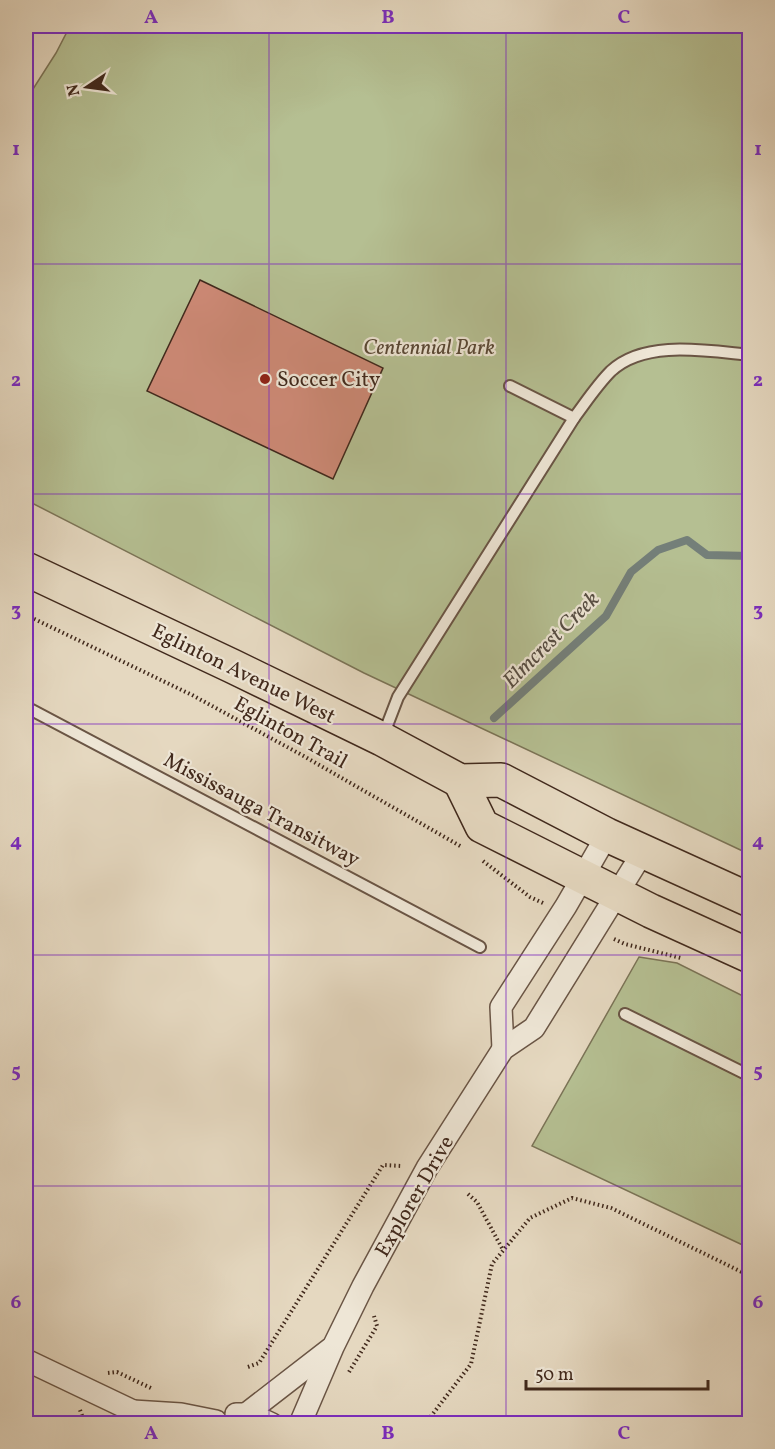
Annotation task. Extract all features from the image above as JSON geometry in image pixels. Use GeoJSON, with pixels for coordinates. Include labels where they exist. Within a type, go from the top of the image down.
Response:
{"type":"FeatureCollection","features":[{"type":"Feature","properties":{"kind":"main road","name":"Eglinton Avenue West"},"geometry":{"type":"LineString","coordinates":[[26,569],[382,739],[460,781],[501,780],[607,835],[750,900]]}},
{"type":"Feature","properties":{"kind":"main road"},"geometry":{"type":"LineString","coordinates":[[460,781],[482,826],[583,878],[750,956]]}},
{"type":"Feature","properties":{"kind":"street"},"geometry":{"type":"LineString","coordinates":[[503,1049],[501,1007],[583,878],[607,835]]}},
{"type":"Feature","properties":{"kind":"street","name":"Explorer Drive"},"geometry":{"type":"LineString","coordinates":[[300,1424],[333,1347],[427,1168],[503,1049],[534,1028],[643,852]]}},
{"type":"Feature","properties":{"kind":"street","name":"Explorer Drive"},"geometry":{"type":"LineString","coordinates":[[246,1414],[333,1347]]}},
{"type":"Feature","properties":{"kind":"street"},"geometry":{"type":"LineString","coordinates":[[26,1360],[140,1417],[181,1414],[214,1422],[230,1415],[246,1414],[262,1418],[272,1424]]}},
{"type":"Feature","properties":{"kind":"lane"},"geometry":{"type":"LineString","coordinates":[[382,739],[398,697],[574,418],[613,369],[639,355],[672,349],[750,354]]}},
{"type":"Feature","properties":{"kind":"lane"},"geometry":{"type":"LineString","coordinates":[[510,386],[574,418]]}},
{"type":"Feature","properties":{"kind":"lane","name":"Mississauga Transitway"},"geometry":{"type":"LineString","coordinates":[[26,706],[480,947]]}},
{"type":"Feature","properties":{"kind":"lane"},"geometry":{"type":"LineString","coordinates":[[625,1014],[750,1076]]}},
{"type":"Feature","properties":{"kind":"path","name":"Eglinton Trail"},"geometry":{"type":"LineString","coordinates":[[26,615],[192,695],[467,850]]}},
{"type":"Feature","properties":{"kind":"path"},"geometry":{"type":"LineString","coordinates":[[477,856],[530,897]]}},
{"type":"Feature","properties":{"kind":"path"},"geometry":{"type":"LineString","coordinates":[[625,944],[691,962]]}},
{"type":"Feature","properties":{"kind":"path"},"geometry":{"type":"LineString","coordinates":[[248,1367],[259,1363],[382,1165],[427,1168]]}},
{"type":"Feature","properties":{"kind":"path"},"geometry":{"type":"LineString","coordinates":[[468,1194],[477,1202],[503,1250]]}},
{"type":"Feature","properties":{"kind":"path"},"geometry":{"type":"LineString","coordinates":[[425,1424],[471,1364],[492,1264],[530,1218],[572,1198],[611,1208],[750,1276]]}},
{"type":"Feature","properties":{"kind":"green space","name":"Centennial Park"},"geometry":{"type":"Polygon","coordinates":[[[70,26],[749,26],[749,854],[364,673],[26,500],[26,100],[70,26]]]}},
{"type":"Feature","properties":{"kind":"green space"},"geometry":{"type":"Polygon","coordinates":[[[639,957],[677,963],[749,999],[749,1248],[532,1146],[639,957]]]}},
{"type":"Feature","properties":{"kind":"building","name":"Soccer City"},"geometry":{"type":"Polygon","coordinates":[[[200,280],[383,368],[333,479],[147,391],[200,280]]]}},
{"type":"Feature","properties":{"kind":"waterway","name":"Elmcrest Creek"},"geometry":{"type":"LineString","coordinates":[[494,718],[606,616],[631,572],[658,550],[687,540],[707,555],[750,556]]}},
{"type":"Feature","properties":{"kind":"place","name":"Soccer City"},"geometry":{"type":"Point","coordinates":[265,379]}}]}
